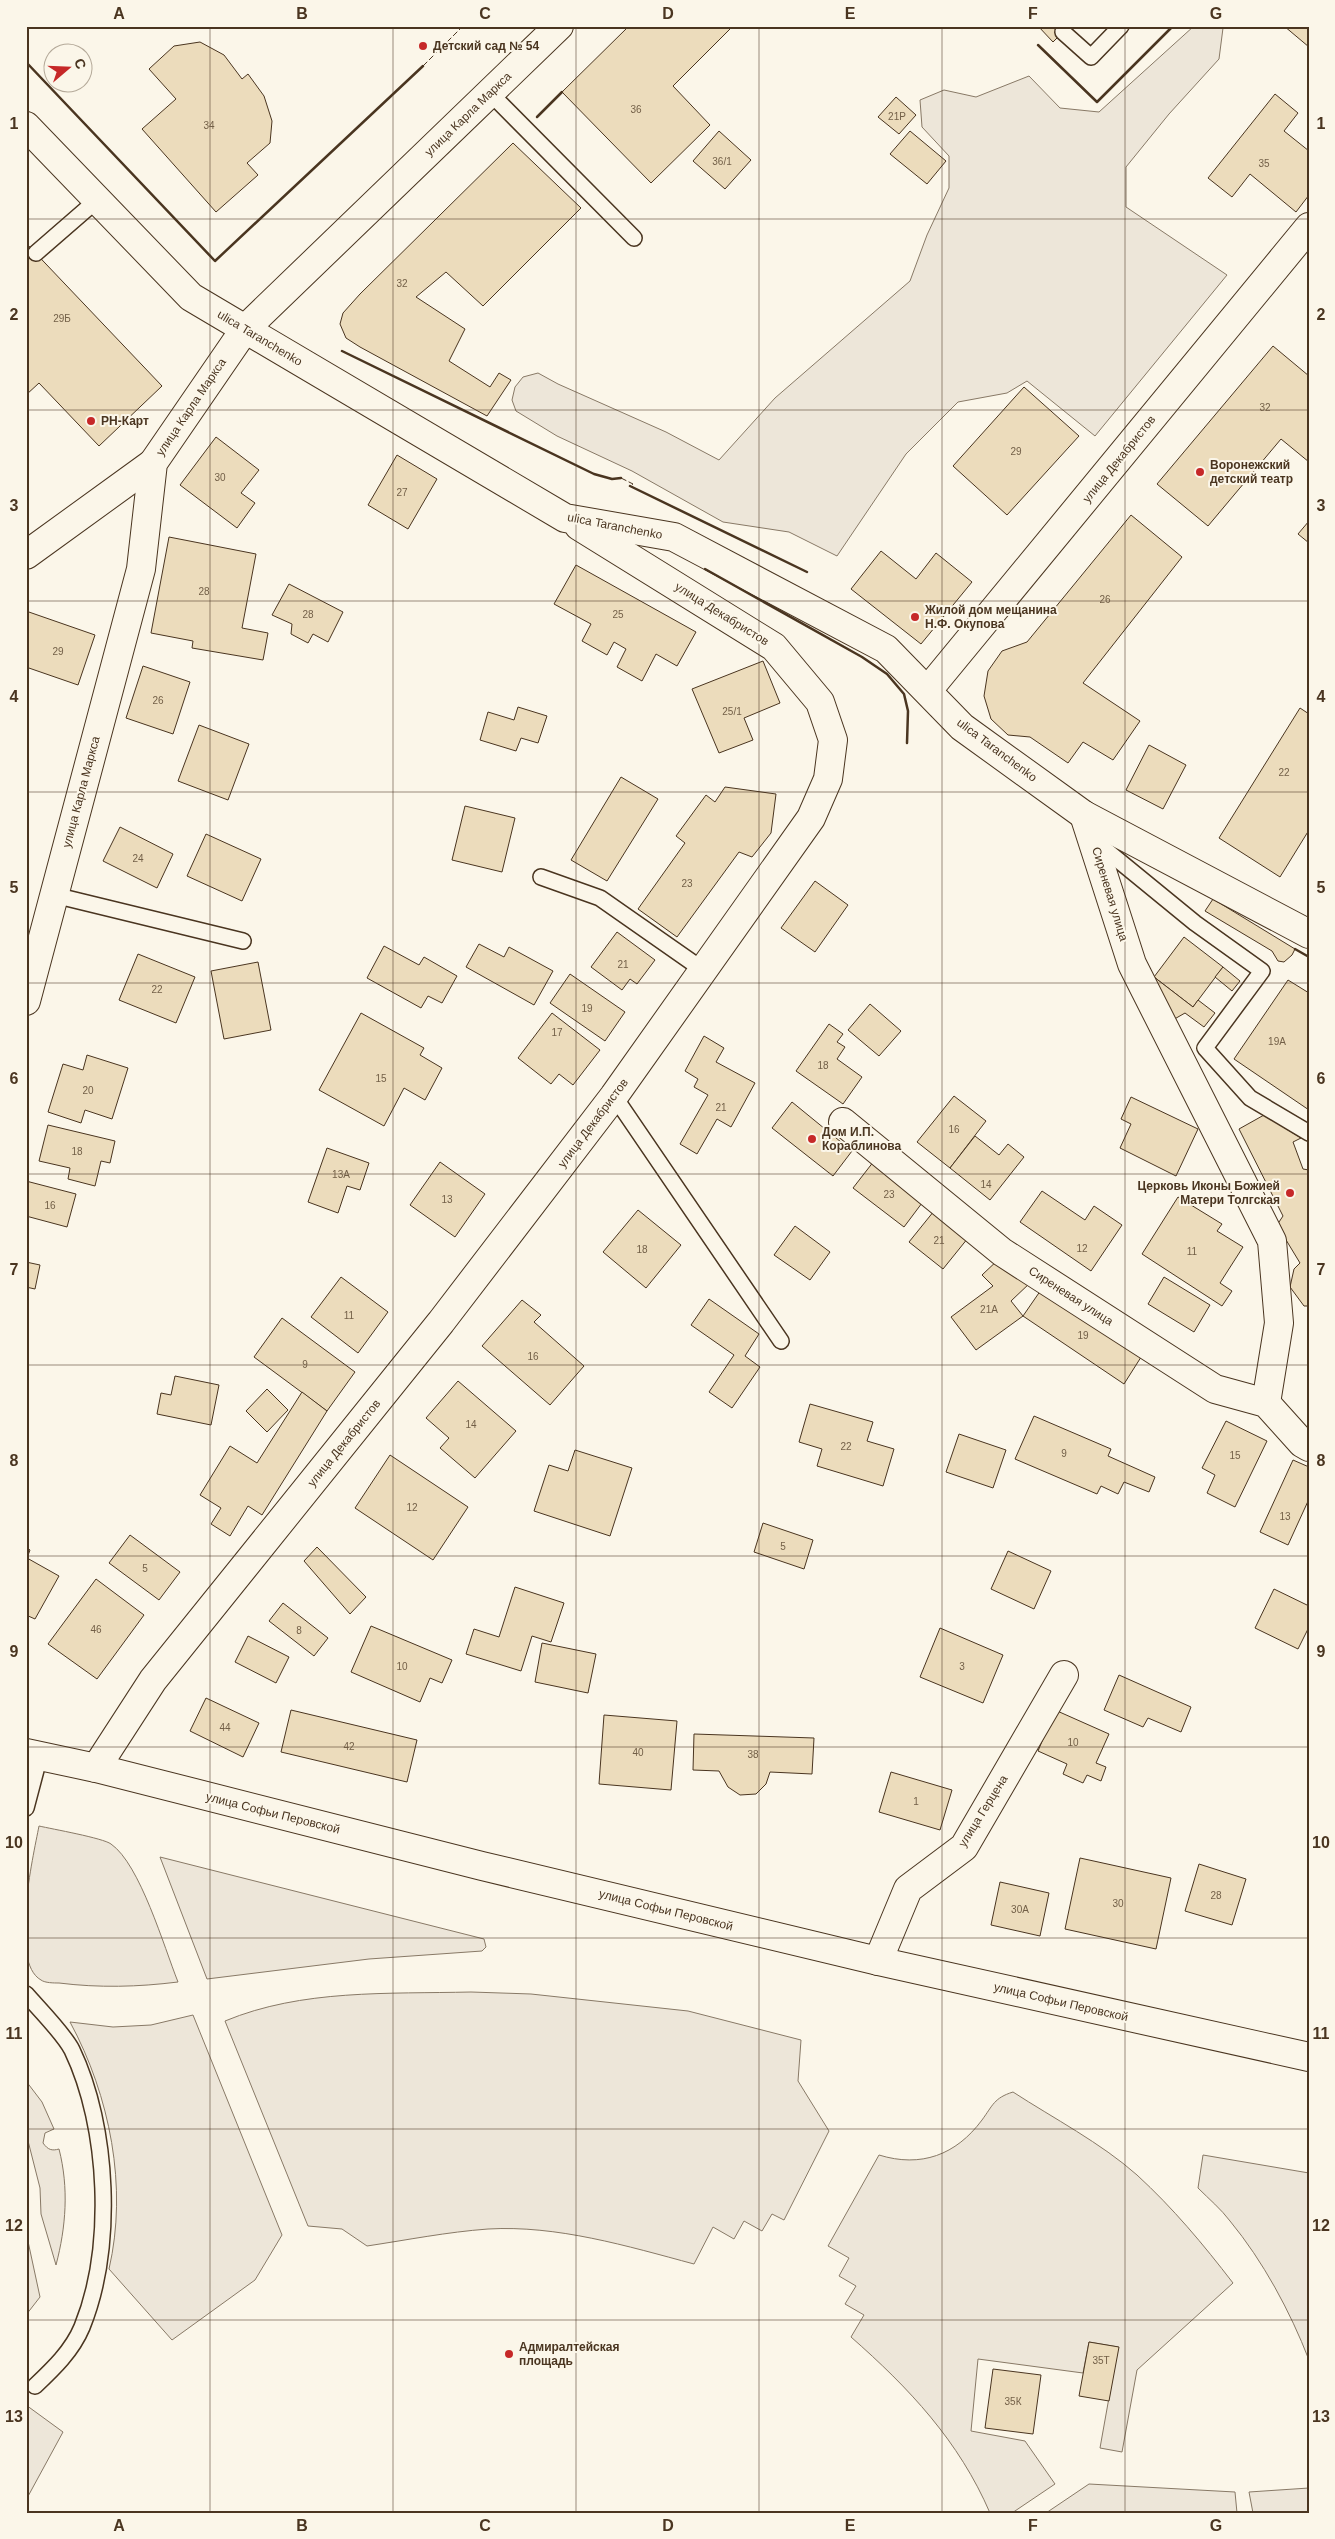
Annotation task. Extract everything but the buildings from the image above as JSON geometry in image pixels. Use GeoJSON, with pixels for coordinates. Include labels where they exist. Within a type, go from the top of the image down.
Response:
{"type":"FeatureCollection","features":[{"type":"Feature","properties":{"kind":"street","name":"улица Карла Маркса"},"geometry":{"type":"LineString","coordinates":[[26,1001],[141,569],[153,463],[245,329],[559,26]]}},
{"type":"Feature","properties":{"kind":"street","name":"ulica Taranchenko"},"geometry":{"type":"LineString","coordinates":[[26,126],[191,297],[565,518],[674,537],[886,649],[962,727],[1088,827],[1309,934]]}},
{"type":"Feature","properties":{"kind":"street","name":"улица Декабристов"},"geometry":{"type":"LineString","coordinates":[[928,690],[1309,227]]}},
{"type":"Feature","properties":{"kind":"street"},"geometry":{"type":"LineString","coordinates":[[26,555],[153,463]]}},
{"type":"Feature","properties":{"kind":"street","name":"улица Декабристов"},"geometry":{"type":"LineString","coordinates":[[96,1768],[153,1680],[441,1322],[614,1096],[811,818],[828,779],[833,740],[820,702],[774,647],[565,518]]}},
{"type":"Feature","properties":{"kind":"street","name":"Сиреневая улица"},"geometry":{"type":"LineString","coordinates":[[843,1122],[1002,1252],[1215,1389],[1266,1403],[1278,1323],[1272,1241],[1132,964],[1088,827]]}},
{"type":"Feature","properties":{"kind":"street"},"geometry":{"type":"LineString","coordinates":[[1266,1403],[1302,1443],[1309,1447]]}},
{"type":"Feature","properties":{"kind":"street","name":"улица Герцена"},"geometry":{"type":"LineString","coordinates":[[878,1961],[908,1889],[964,1848],[1064,1675]]}},
{"type":"Feature","properties":{"kind":"street","name":"улица Софьи Перовской"},"geometry":{"type":"LineString","coordinates":[[33,1754],[96,1768],[482,1866],[878,1961],[1309,2057]]}},
{"type":"Feature","properties":{"kind":"lane"},"geometry":{"type":"LineString","coordinates":[[1063,32],[1091,57],[1121,26]]}},
{"type":"Feature","properties":{"kind":"lane"},"geometry":{"type":"LineString","coordinates":[[490,93],[634,238]]}},
{"type":"Feature","properties":{"kind":"lane"},"geometry":{"type":"LineString","coordinates":[[36,253],[97,200]]}},
{"type":"Feature","properties":{"kind":"lane"},"geometry":{"type":"LineString","coordinates":[[1088,827],[1195,923],[1262,972],[1205,1048],[1250,1098],[1309,1133]]}},
{"type":"Feature","properties":{"kind":"lane"},"geometry":{"type":"LineString","coordinates":[[541,877],[600,898],[703,970]]}},
{"type":"Feature","properties":{"kind":"lane"},"geometry":{"type":"LineString","coordinates":[[54,894],[243,941]]}},
{"type":"Feature","properties":{"kind":"lane"},"geometry":{"type":"LineString","coordinates":[[614,1096],[782,1341]]}},
{"type":"Feature","properties":{"kind":"lane"},"geometry":{"type":"LineString","coordinates":[[26,1808],[33,1754]]}},
{"type":"Feature","properties":{"kind":"lane"},"geometry":{"type":"LineString","coordinates":[[26,1994],[71,2048],[91,2105],[104,2188],[98,2277],[82,2329],[62,2359],[35,2386]]}},
{"type":"Feature","properties":{"kind":"shaded area"},"geometry":{"type":"Polygon","coordinates":[[[1194,26],[1223,28],[1219,59],[1169,114],[1126,167],[1126,207],[1227,275],[1095,436],[1027,381],[1007,393],[958,402],[906,454],[837,556],[789,532],[723,522],[632,471],[557,436],[516,411],[512,400],[515,387],[523,377],[538,373],[558,384],[666,432],[719,460],[775,398],[910,281],[927,235],[949,188],[949,156],[922,127],[920,100],[944,90],[976,97],[1029,76],[1060,108],[1099,112],[1194,26]]]}},
{"type":"Feature","properties":{"kind":"shaded area"},"geometry":{"type":"Polygon","coordinates":[[[39,1826],[88,1836],[106,1842],[122,1854],[132,1869],[150,1907],[178,1982],[119,1986],[52,1983],[41,1980],[31,1969],[26,1953],[26,1908],[39,1826]]]}},
{"type":"Feature","properties":{"kind":"shaded area"},"geometry":{"type":"Polygon","coordinates":[[[160,1857],[484,1939],[486,1947],[482,1951],[369,1959],[207,1979],[160,1857]]]}},
{"type":"Feature","properties":{"kind":"shaded area"},"geometry":{"type":"Polygon","coordinates":[[[471,1992],[531,1994],[688,2011],[801,2040],[798,2081],[829,2131],[784,2220],[772,2214],[762,2231],[744,2221],[734,2239],[713,2227],[694,2264],[592,2238],[540,2230],[473,2230],[367,2246],[342,2229],[308,2226],[225,2021],[284,2003],[315,1998],[346,1995],[471,1992]]]}},
{"type":"Feature","properties":{"kind":"shaded area"},"geometry":{"type":"Polygon","coordinates":[[[193,2015],[282,2235],[255,2280],[172,2340],[109,2269],[117,2206],[112,2142],[96,2080],[70,2022],[113,2027],[151,2025],[193,2015]]]}},
{"type":"Feature","properties":{"kind":"shaded area"},"geometry":{"type":"Polygon","coordinates":[[[26,2081],[42,2102],[54,2129],[45,2133],[43,2143],[50,2149],[59,2149],[62,2164],[65,2207],[56,2265],[41,2214],[40,2188],[26,2133],[26,2081]]]}},
{"type":"Feature","properties":{"kind":"shaded area"},"geometry":{"type":"Polygon","coordinates":[[[1013,2092],[1108,2152],[1137,2175],[1187,2227],[1233,2283],[1137,2370],[1122,2452],[1100,2448],[1118,2347],[1089,2342],[1083,2373],[978,2359],[971,2431],[1025,2441],[1055,2484],[1012,2513],[990,2513],[978,2487],[963,2462],[931,2417],[893,2376],[851,2337],[864,2315],[845,2304],[856,2286],[839,2276],[849,2258],[828,2246],[879,2155],[894,2159],[923,2159],[949,2150],[972,2132],[998,2100],[1013,2092]]]}},
{"type":"Feature","properties":{"kind":"shaded area"},"geometry":{"type":"Polygon","coordinates":[[[1203,2155],[1309,2173],[1309,2360],[1275,2287],[1254,2253],[1219,2208],[1198,2188],[1203,2155]]]}},
{"type":"Feature","properties":{"kind":"shaded area"},"geometry":{"type":"Polygon","coordinates":[[[26,2232],[40,2297],[26,2315],[26,2232]]]}},
{"type":"Feature","properties":{"kind":"shaded area"},"geometry":{"type":"Polygon","coordinates":[[[26,2405],[63,2432],[26,2500],[26,2405]]]}},
{"type":"Feature","properties":{"kind":"shaded area"},"geometry":{"type":"Polygon","coordinates":[[[1089,2484],[1235,2492],[1237,2513],[1046,2513],[1089,2484]]]}},
{"type":"Feature","properties":{"kind":"shaded area"},"geometry":{"type":"Polygon","coordinates":[[[1309,2488],[1309,2513],[1253,2513],[1249,2492],[1309,2488]]]}},
{"type":"Feature","properties":{"kind":"fence"},"geometry":{"type":"LineString","coordinates":[[423,66],[463,26]]}},
{"type":"Feature","properties":{"kind":"fence"},"geometry":{"type":"LineString","coordinates":[[621,478],[633,484],[630,486]]}},
{"type":"Feature","properties":{"kind":"wall"},"geometry":{"type":"LineString","coordinates":[[1038,45],[1097,102],[1173,26]]}},
{"type":"Feature","properties":{"kind":"wall"},"geometry":{"type":"LineString","coordinates":[[26,62],[215,261],[423,66]]}},
{"type":"Feature","properties":{"kind":"wall"},"geometry":{"type":"LineString","coordinates":[[537,117],[562,92]]}},
{"type":"Feature","properties":{"kind":"wall"},"geometry":{"type":"LineString","coordinates":[[342,351],[594,474],[612,479],[621,478]]}},
{"type":"Feature","properties":{"kind":"wall"},"geometry":{"type":"LineString","coordinates":[[630,486],[807,572]]}},
{"type":"Feature","properties":{"kind":"wall"},"geometry":{"type":"LineString","coordinates":[[705,569],[862,657],[887,674],[904,694],[908,711],[907,743]]}},
{"type":"Feature","properties":{"kind":"wall"},"geometry":{"type":"LineString","coordinates":[[1295,949],[1309,957]]}},
{"type":"Feature","properties":{"kind":"place","name":"Детский сад № 54"},"geometry":{"type":"Point","coordinates":[423,46]}},
{"type":"Feature","properties":{"kind":"place","name":"РН-Карт"},"geometry":{"type":"Point","coordinates":[91,421]}},
{"type":"Feature","properties":{"kind":"place","name":"Воронежский детский театр"},"geometry":{"type":"Point","coordinates":[1200,472]}},
{"type":"Feature","properties":{"kind":"place","name":"Жилой дом мещанина Н.Ф. Окупова"},"geometry":{"type":"Point","coordinates":[915,617]}},
{"type":"Feature","properties":{"kind":"place","name":"Дом И.П. Кораблинова"},"geometry":{"type":"Point","coordinates":[812,1139]}},
{"type":"Feature","properties":{"kind":"place","name":"Церковь Иконы Божией Матери Толгская"},"geometry":{"type":"Point","coordinates":[1290,1193]}},
{"type":"Feature","properties":{"kind":"place","name":"Адмиралтейская площадь"},"geometry":{"type":"Point","coordinates":[509,2354]}}]}
